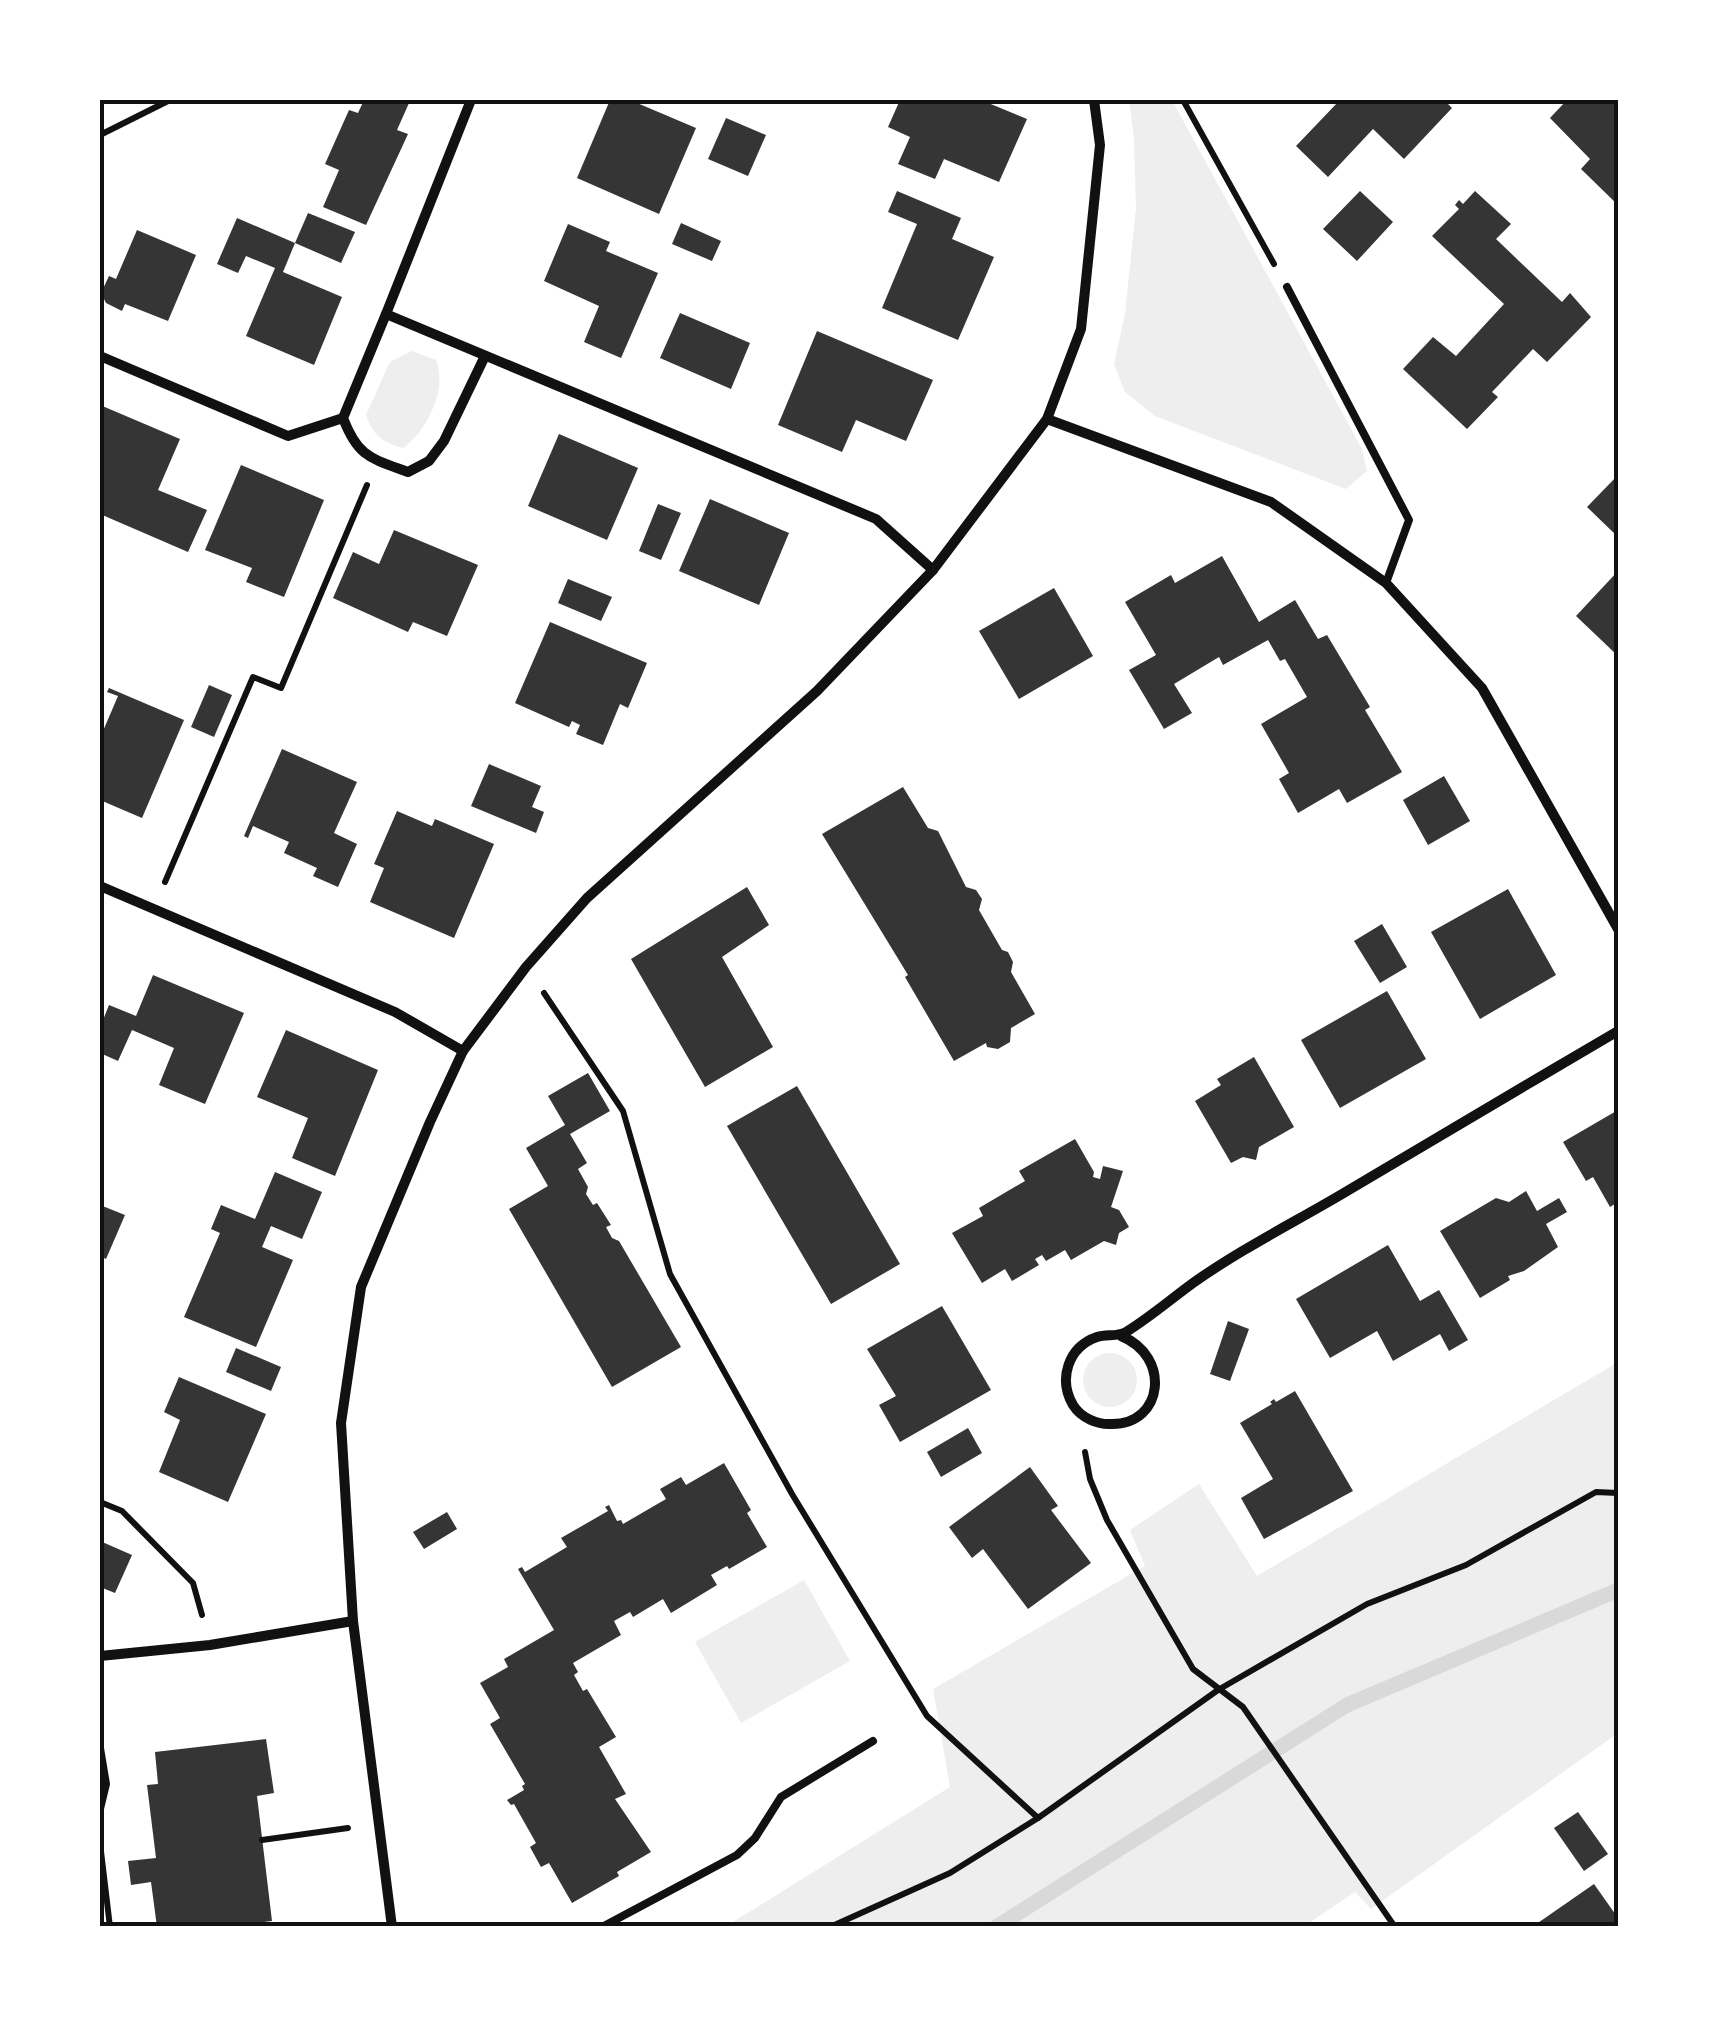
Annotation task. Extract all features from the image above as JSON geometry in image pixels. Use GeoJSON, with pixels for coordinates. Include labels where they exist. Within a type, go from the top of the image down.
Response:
{"type":"FeatureCollection","features":[{"type":"Feature","properties":{"kind":"street"},"geometry":{"type":"LineString","coordinates":[[471,100],[343,418],[353,444],[378,461],[408,472],[429,461],[444,441],[486,356]]}},
{"type":"Feature","properties":{"kind":"street"},"geometry":{"type":"LineString","coordinates":[[392,1927],[353,1621],[342,1423],[361,1287],[463,1052],[526,967],[588,898],[817,692],[933,570],[1048,419],[1080,328],[1100,146],[1094,100]]}},
{"type":"Feature","properties":{"kind":"street"},"geometry":{"type":"LineString","coordinates":[[386,314],[876,519],[933,570]]}},
{"type":"Feature","properties":{"kind":"street"},"geometry":{"type":"LineString","coordinates":[[100,356],[288,436],[343,418]]}},
{"type":"Feature","properties":{"kind":"street"},"geometry":{"type":"LineString","coordinates":[[1048,419],[1272,502],[1386,582],[1482,688],[1618,929]]}},
{"type":"Feature","properties":{"kind":"street"},"geometry":{"type":"LineString","coordinates":[[100,886],[395,1012],[463,1052]]}},
{"type":"Feature","properties":{"kind":"street"},"geometry":{"type":"LineString","coordinates":[[1121,1336],[1204,1276],[1618,1031]]}},
{"type":"Feature","properties":{"kind":"street"},"geometry":{"type":"LineString","coordinates":[[1111,1334],[1121,1336],[1141,1346],[1154,1367],[1154,1390],[1148,1405],[1134,1418],[1115,1424],[1091,1420],[1078,1411],[1066,1389],[1066,1368],[1087,1341],[1111,1334]]}},
{"type":"Feature","properties":{"kind":"street"},"geometry":{"type":"LineString","coordinates":[[100,1656],[210,1644],[353,1621]]}},
{"type":"Feature","properties":{"kind":"lane"},"geometry":{"type":"LineString","coordinates":[[1286,287],[1409,520],[1386,582]]}},
{"type":"Feature","properties":{"kind":"lane"},"geometry":{"type":"LineString","coordinates":[[602,1927],[737,1855],[755,1838],[782,1797],[873,1742]]}},
{"type":"Feature","properties":{"kind":"path"},"geometry":{"type":"LineString","coordinates":[[100,135],[170,100]]}},
{"type":"Feature","properties":{"kind":"path"},"geometry":{"type":"LineString","coordinates":[[1183,100],[1286,287]]}},
{"type":"Feature","properties":{"kind":"path"},"geometry":{"type":"LineString","coordinates":[[153,908],[253,677],[280,688],[378,461]]}},
{"type":"Feature","properties":{"kind":"path"},"geometry":{"type":"LineString","coordinates":[[526,967],[623,1111],[670,1274],[792,1494],[927,1716],[1038,1818]]}},
{"type":"Feature","properties":{"kind":"path"},"geometry":{"type":"LineString","coordinates":[[1078,1411],[1090,1479],[1108,1520],[1194,1669],[1243,1707],[1395,1927]]}},
{"type":"Feature","properties":{"kind":"path"},"geometry":{"type":"LineString","coordinates":[[830,1927],[950,1873],[1038,1818],[1218,1690],[1367,1604],[1466,1565],[1596,1492],[1618,1493]]}},
{"type":"Feature","properties":{"kind":"path"},"geometry":{"type":"LineString","coordinates":[[100,1502],[122,1510],[194,1583],[210,1644]]}},
{"type":"Feature","properties":{"kind":"path"},"geometry":{"type":"LineString","coordinates":[[100,1742],[107,1784],[100,1813]]}},
{"type":"Feature","properties":{"kind":"path"},"geometry":{"type":"LineString","coordinates":[[262,1840],[379,1824]]}},
{"type":"Feature","properties":{"kind":"path"},"geometry":{"type":"LineString","coordinates":[[100,1843],[110,1927]]}},
{"type":"Feature","properties":{"kind":"shaded area"},"geometry":{"type":"Polygon","coordinates":[[[1129,100],[1172,100],[1362,449],[1367,471],[1346,489],[1155,416],[1125,392],[1114,364],[1125,314],[1136,208],[1129,100]]]}},
{"type":"Feature","properties":{"kind":"shaded area"},"geometry":{"type":"Polygon","coordinates":[[[412,351],[436,360],[439,383],[427,420],[403,448],[380,438],[366,415],[390,362],[412,351]]]}},
{"type":"Feature","properties":{"kind":"shaded area"},"geometry":{"type":"Polygon","coordinates":[[[1110,1353],[1129,1361],[1137,1380],[1129,1399],[1110,1407],[1091,1399],[1083,1380],[1091,1361],[1110,1353]]]}},
{"type":"Feature","properties":{"kind":"shaded area"},"geometry":{"type":"Polygon","coordinates":[[[1618,1362],[1618,1733],[1371,1909],[1355,1892],[1303,1927],[725,1927],[950,1787],[933,1689],[1145,1566],[1130,1530],[1199,1484],[1257,1576],[1618,1362]]]}},
{"type":"Feature","properties":{"kind":"shaded area"},"geometry":{"type":"Polygon","coordinates":[[[804,1580],[850,1661],[741,1723],[695,1642],[804,1580]]]}},
{"type":"Feature","properties":{"kind":"building"},"geometry":{"type":"Polygon","coordinates":[[[364,100],[409,103],[397,130],[408,134],[366,225],[323,207],[339,170],[325,164],[349,110],[358,113],[364,100]]]}},
{"type":"Feature","properties":{"kind":"building"},"geometry":{"type":"Polygon","coordinates":[[[610,100],[630,100],[696,128],[659,214],[577,178],[610,100]]]}},
{"type":"Feature","properties":{"kind":"building"},"geometry":{"type":"Polygon","coordinates":[[[900,100],[981,100],[1027,119],[999,182],[944,159],[935,179],[898,164],[910,137],[888,127],[900,100]]]}},
{"type":"Feature","properties":{"kind":"building"},"geometry":{"type":"Polygon","coordinates":[[[1340,100],[1444,100],[1452,108],[1404,159],[1373,129],[1328,177],[1296,146],[1340,100]]]}},
{"type":"Feature","properties":{"kind":"building"},"geometry":{"type":"Polygon","coordinates":[[[1567,100],[1618,100],[1618,205],[1581,169],[1590,159],[1550,118],[1567,100]]]}},
{"type":"Feature","properties":{"kind":"building"},"geometry":{"type":"Polygon","coordinates":[[[726,118],[766,135],[748,176],[708,159],[726,118]]]}},
{"type":"Feature","properties":{"kind":"building"},"geometry":{"type":"Polygon","coordinates":[[[897,191],[961,218],[952,239],[994,257],[958,340],[882,308],[917,224],[888,212],[897,191]]]}},
{"type":"Feature","properties":{"kind":"building"},"geometry":{"type":"Polygon","coordinates":[[[1360,191],[1393,222],[1357,261],[1323,229],[1360,191]]]}},
{"type":"Feature","properties":{"kind":"building"},"geometry":{"type":"Polygon","coordinates":[[[1475,191],[1511,224],[1496,239],[1562,302],[1570,293],[1591,317],[1547,362],[1533,349],[1492,392],[1498,397],[1467,429],[1403,369],[1433,337],[1456,356],[1504,304],[1432,236],[1459,209],[1455,205],[1459,200],[1463,204],[1475,191]]]}},
{"type":"Feature","properties":{"kind":"building"},"geometry":{"type":"Polygon","coordinates":[[[308,213],[355,232],[341,263],[295,243],[308,213]]]}},
{"type":"Feature","properties":{"kind":"building"},"geometry":{"type":"Polygon","coordinates":[[[237,218],[295,243],[283,272],[342,297],[314,365],[246,336],[275,268],[246,256],[238,273],[217,264],[237,218]]]}},
{"type":"Feature","properties":{"kind":"building"},"geometry":{"type":"Polygon","coordinates":[[[681,223],[721,241],[712,261],[672,244],[681,223]]]}},
{"type":"Feature","properties":{"kind":"building"},"geometry":{"type":"Polygon","coordinates":[[[568,224],[610,242],[606,251],[658,273],[621,358],[584,342],[599,306],[544,281],[568,224]]]}},
{"type":"Feature","properties":{"kind":"building"},"geometry":{"type":"Polygon","coordinates":[[[137,230],[196,255],[168,321],[125,304],[122,311],[106,303],[101,293],[109,276],[116,279],[137,230]]]}},
{"type":"Feature","properties":{"kind":"building"},"geometry":{"type":"Polygon","coordinates":[[[680,313],[750,343],[731,389],[660,358],[680,313]]]}},
{"type":"Feature","properties":{"kind":"building"},"geometry":{"type":"Polygon","coordinates":[[[817,331],[933,380],[906,441],[856,420],[842,452],[778,425],[817,331]]]}},
{"type":"Feature","properties":{"kind":"building"},"geometry":{"type":"Polygon","coordinates":[[[100,405],[180,439],[158,490],[207,510],[188,552],[100,514],[100,405]]]}},
{"type":"Feature","properties":{"kind":"building"},"geometry":{"type":"Polygon","coordinates":[[[559,434],[638,468],[607,540],[528,506],[559,434]]]}},
{"type":"Feature","properties":{"kind":"building"},"geometry":{"type":"Polygon","coordinates":[[[241,465],[324,500],[284,597],[246,582],[252,568],[205,550],[241,465]]]}},
{"type":"Feature","properties":{"kind":"building"},"geometry":{"type":"Polygon","coordinates":[[[1618,475],[1618,537],[1587,507],[1618,475]]]}},
{"type":"Feature","properties":{"kind":"building"},"geometry":{"type":"Polygon","coordinates":[[[710,499],[789,533],[759,605],[679,571],[710,499]]]}},
{"type":"Feature","properties":{"kind":"building"},"geometry":{"type":"Polygon","coordinates":[[[658,504],[681,513],[661,560],[639,551],[658,504]]]}},
{"type":"Feature","properties":{"kind":"building"},"geometry":{"type":"Polygon","coordinates":[[[394,530],[478,565],[447,636],[413,622],[408,632],[333,598],[353,552],[379,564],[394,530]]]}},
{"type":"Feature","properties":{"kind":"building"},"geometry":{"type":"Polygon","coordinates":[[[1222,556],[1259,622],[1295,600],[1318,639],[1327,635],[1370,707],[1365,710],[1402,772],[1347,803],[1339,789],[1298,813],[1279,779],[1289,773],[1261,724],[1307,697],[1285,659],[1280,661],[1268,640],[1223,665],[1219,657],[1174,684],[1192,713],[1164,729],[1129,670],[1156,655],[1125,602],[1171,575],[1175,583],[1222,556]]]}},
{"type":"Feature","properties":{"kind":"building"},"geometry":{"type":"Polygon","coordinates":[[[1618,571],[1618,656],[1576,616],[1618,571]]]}},
{"type":"Feature","properties":{"kind":"building"},"geometry":{"type":"Polygon","coordinates":[[[568,579],[612,597],[601,621],[558,603],[568,579]]]}},
{"type":"Feature","properties":{"kind":"building"},"geometry":{"type":"Polygon","coordinates":[[[1054,588],[1093,656],[1019,699],[979,631],[1054,588]]]}},
{"type":"Feature","properties":{"kind":"building"},"geometry":{"type":"Polygon","coordinates":[[[550,622],[647,663],[628,708],[620,704],[603,745],[576,734],[580,725],[572,721],[569,727],[515,703],[550,622]]]}},
{"type":"Feature","properties":{"kind":"building"},"geometry":{"type":"Polygon","coordinates":[[[209,685],[232,695],[214,737],[191,727],[209,685]]]}},
{"type":"Feature","properties":{"kind":"building"},"geometry":{"type":"Polygon","coordinates":[[[109,688],[184,720],[142,818],[100,800],[100,738],[118,696],[107,692],[109,688]]]}},
{"type":"Feature","properties":{"kind":"building"},"geometry":{"type":"Polygon","coordinates":[[[282,749],[357,782],[334,833],[357,844],[338,887],[313,876],[317,868],[284,853],[289,842],[253,826],[248,838],[244,836],[282,749]]]}},
{"type":"Feature","properties":{"kind":"building"},"geometry":{"type":"Polygon","coordinates":[[[489,764],[541,786],[532,807],[544,812],[536,833],[471,806],[489,764]]]}},
{"type":"Feature","properties":{"kind":"building"},"geometry":{"type":"Polygon","coordinates":[[[1444,776],[1470,821],[1428,845],[1403,800],[1444,776]]]}},
{"type":"Feature","properties":{"kind":"building"},"geometry":{"type":"Polygon","coordinates":[[[903,787],[928,828],[938,831],[966,887],[976,890],[982,899],[979,910],[1002,950],[1008,952],[1013,962],[1011,972],[1035,1014],[1011,1028],[1010,1042],[998,1049],[987,1047],[986,1043],[954,1061],[905,977],[908,975],[822,834],[903,787]]]}},
{"type":"Feature","properties":{"kind":"building"},"geometry":{"type":"Polygon","coordinates":[[[397,811],[432,826],[435,819],[494,844],[454,938],[370,902],[384,868],[374,864],[397,811]]]}},
{"type":"Feature","properties":{"kind":"building"},"geometry":{"type":"Polygon","coordinates":[[[747,887],[769,925],[722,957],[773,1047],[705,1087],[631,959],[747,887]]]}},
{"type":"Feature","properties":{"kind":"building"},"geometry":{"type":"Polygon","coordinates":[[[1508,889],[1556,975],[1480,1019],[1431,932],[1508,889]]]}},
{"type":"Feature","properties":{"kind":"building"},"geometry":{"type":"Polygon","coordinates":[[[1382,924],[1407,967],[1380,983],[1354,941],[1382,924]]]}},
{"type":"Feature","properties":{"kind":"building"},"geometry":{"type":"Polygon","coordinates":[[[153,975],[244,1013],[205,1104],[159,1085],[174,1048],[132,1030],[118,1061],[100,1053],[100,1019],[103,1020],[109,1005],[136,1016],[153,975]]]}},
{"type":"Feature","properties":{"kind":"building"},"geometry":{"type":"Polygon","coordinates":[[[1387,991],[1426,1059],[1340,1108],[1301,1040],[1387,991]]]}},
{"type":"Feature","properties":{"kind":"building"},"geometry":{"type":"Polygon","coordinates":[[[286,1030],[378,1070],[335,1176],[292,1158],[308,1118],[257,1097],[286,1030]]]}},
{"type":"Feature","properties":{"kind":"building"},"geometry":{"type":"Polygon","coordinates":[[[1254,1057],[1294,1127],[1259,1147],[1256,1160],[1243,1157],[1231,1163],[1195,1101],[1221,1085],[1217,1079],[1254,1057]]]}},
{"type":"Feature","properties":{"kind":"building"},"geometry":{"type":"Polygon","coordinates":[[[588,1073],[610,1111],[570,1134],[587,1163],[578,1169],[588,1187],[586,1194],[611,1225],[606,1227],[612,1238],[619,1241],[681,1347],[612,1387],[509,1209],[548,1186],[526,1148],[565,1125],[548,1096],[588,1073]]]}},
{"type":"Feature","properties":{"kind":"building"},"geometry":{"type":"Polygon","coordinates":[[[797,1086],[900,1264],[831,1304],[727,1126],[797,1086]]]}},
{"type":"Feature","properties":{"kind":"building"},"geometry":{"type":"Polygon","coordinates":[[[1618,1110],[1618,1202],[1610,1207],[1593,1177],[1586,1181],[1563,1142],[1618,1110]]]}},
{"type":"Feature","properties":{"kind":"building"},"geometry":{"type":"Polygon","coordinates":[[[1075,1139],[1094,1172],[1093,1177],[1100,1179],[1103,1166],[1123,1171],[1111,1207],[1119,1210],[1129,1227],[1119,1233],[1116,1245],[1104,1241],[1071,1260],[1065,1250],[1046,1261],[1042,1255],[1035,1259],[1039,1265],[1012,1281],[1005,1269],[982,1283],[952,1233],[983,1216],[979,1208],[1025,1181],[1019,1171],[1075,1139]]]}},
{"type":"Feature","properties":{"kind":"building"},"geometry":{"type":"Polygon","coordinates":[[[275,1172],[322,1192],[302,1239],[271,1226],[262,1247],[293,1260],[256,1347],[184,1317],[220,1233],[211,1229],[221,1205],[255,1219],[275,1172]]]}},
{"type":"Feature","properties":{"kind":"building"},"geometry":{"type":"Polygon","coordinates":[[[1526,1191],[1537,1211],[1559,1198],[1567,1212],[1546,1224],[1558,1247],[1524,1271],[1508,1276],[1510,1280],[1480,1298],[1440,1231],[1496,1198],[1509,1202],[1526,1191]]]}},
{"type":"Feature","properties":{"kind":"building"},"geometry":{"type":"Polygon","coordinates":[[[100,1205],[125,1215],[106,1259],[100,1256],[100,1205]]]}},
{"type":"Feature","properties":{"kind":"building"},"geometry":{"type":"Polygon","coordinates":[[[1388,1245],[1420,1301],[1439,1290],[1468,1340],[1449,1351],[1440,1334],[1393,1361],[1377,1331],[1330,1358],[1296,1299],[1388,1245]]]}},
{"type":"Feature","properties":{"kind":"building"},"geometry":{"type":"Polygon","coordinates":[[[942,1306],[991,1390],[900,1442],[879,1405],[896,1396],[867,1349],[942,1306]]]}},
{"type":"Feature","properties":{"kind":"building"},"geometry":{"type":"Polygon","coordinates":[[[1228,1321],[1249,1329],[1230,1381],[1210,1374],[1228,1321]]]}},
{"type":"Feature","properties":{"kind":"building"},"geometry":{"type":"Polygon","coordinates":[[[236,1348],[281,1367],[271,1391],[226,1372],[236,1348]]]}},
{"type":"Feature","properties":{"kind":"building"},"geometry":{"type":"Polygon","coordinates":[[[179,1377],[266,1414],[228,1502],[159,1472],[180,1420],[164,1412],[179,1377]]]}},
{"type":"Feature","properties":{"kind":"building"},"geometry":{"type":"Polygon","coordinates":[[[1295,1391],[1353,1491],[1264,1539],[1241,1498],[1273,1479],[1240,1423],[1274,1399],[1276,1402],[1295,1391]]]}},
{"type":"Feature","properties":{"kind":"building"},"geometry":{"type":"Polygon","coordinates":[[[968,1428],[982,1453],[941,1477],[927,1452],[968,1428]]]}},
{"type":"Feature","properties":{"kind":"building"},"geometry":{"type":"Polygon","coordinates":[[[724,1463],[767,1547],[711,1575],[717,1585],[671,1613],[663,1599],[633,1617],[630,1612],[614,1621],[621,1635],[573,1663],[578,1672],[574,1675],[583,1691],[587,1689],[616,1737],[599,1747],[626,1794],[615,1799],[651,1852],[572,1903],[549,1863],[541,1867],[530,1847],[536,1843],[514,1804],[507,1800],[524,1790],[525,1784],[490,1724],[500,1718],[480,1683],[508,1667],[504,1659],[554,1630],[518,1569],[522,1567],[525,1572],[567,1547],[561,1538],[608,1511],[605,1507],[609,1505],[617,1521],[623,1524],[666,1499],[660,1489],[681,1477],[686,1485],[724,1463]]]}},
{"type":"Feature","properties":{"kind":"building"},"geometry":{"type":"Polygon","coordinates":[[[1030,1467],[1058,1506],[1051,1510],[1091,1563],[1028,1609],[983,1549],[972,1558],[949,1527],[1030,1467]]]}},
{"type":"Feature","properties":{"kind":"building"},"geometry":{"type":"Polygon","coordinates":[[[447,1512],[457,1529],[424,1549],[413,1532],[447,1512]]]}},
{"type":"Feature","properties":{"kind":"building"},"geometry":{"type":"Polygon","coordinates":[[[100,1541],[132,1555],[115,1593],[100,1587],[100,1541]]]}},
{"type":"Feature","properties":{"kind":"building"},"geometry":{"type":"Polygon","coordinates":[[[266,1739],[274,1793],[257,1796],[272,1921],[249,1924],[250,1927],[157,1927],[151,1882],[131,1885],[128,1861],[156,1858],[147,1785],[158,1784],[155,1752],[266,1739]]]}},
{"type":"Feature","properties":{"kind":"building"},"geometry":{"type":"Polygon","coordinates":[[[1578,1812],[1608,1854],[1584,1871],[1554,1828],[1578,1812]]]}},
{"type":"Feature","properties":{"kind":"building"},"geometry":{"type":"Polygon","coordinates":[[[1594,1884],[1618,1918],[1618,1927],[1532,1927],[1594,1884]]]}},
{"type":"Feature","properties":{"kind":"waterway"},"geometry":{"type":"LineString","coordinates":[[996,1927],[1347,1705],[1618,1590]]}}]}
